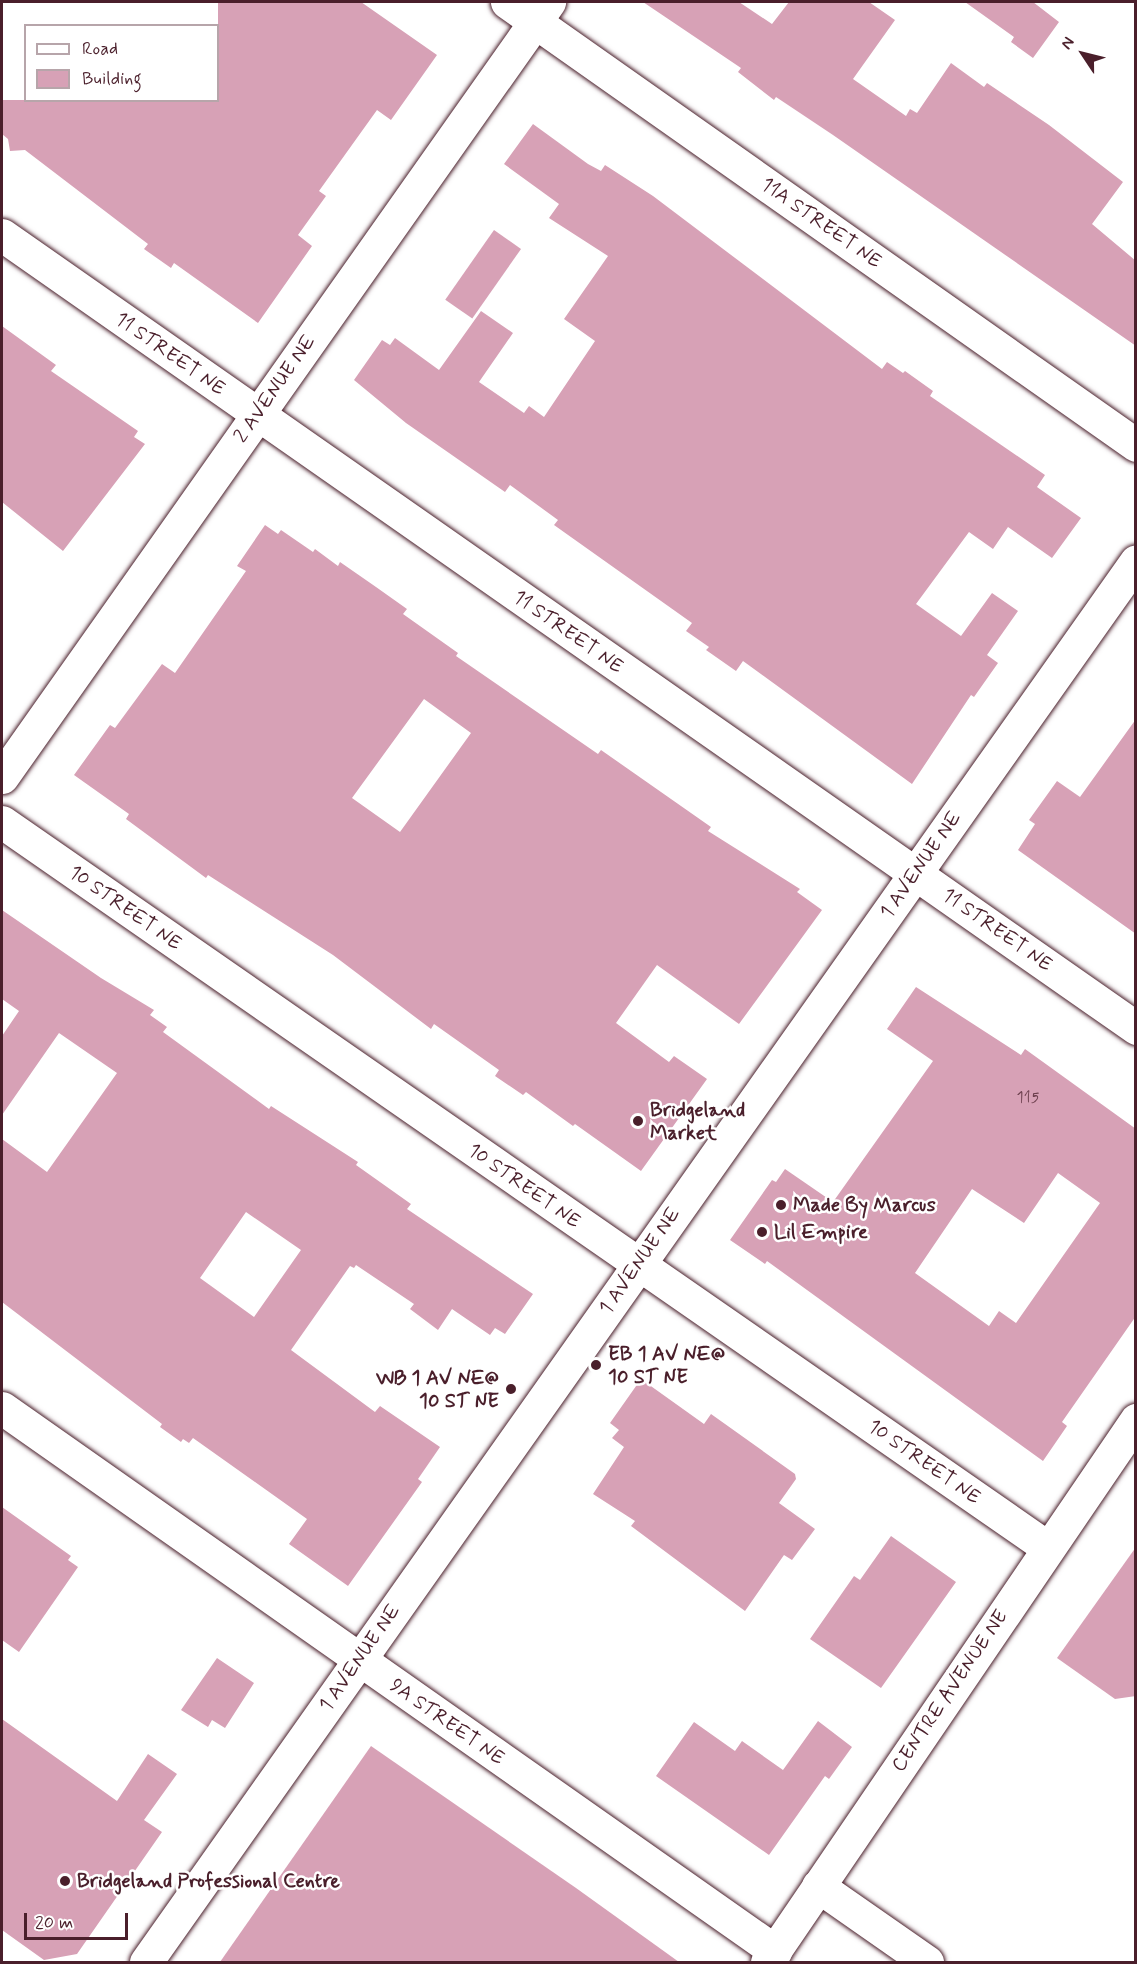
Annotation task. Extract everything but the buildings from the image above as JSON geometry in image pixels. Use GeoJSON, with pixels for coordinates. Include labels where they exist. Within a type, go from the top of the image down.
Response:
{"type":"FeatureCollection","features":[{"type":"Feature","properties":{"kind":"street","name":"11A STREET NE"},"geometry":{"type":"LineString","coordinates":[[507,2],[542,11],[1136,445]]}},
{"type":"Feature","properties":{"kind":"street","name":"2 AVENUE NE"},"geometry":{"type":"LineString","coordinates":[[2,777],[542,11]]}},
{"type":"Feature","properties":{"kind":"street","name":"11 STREET NE"},"geometry":{"type":"LineString","coordinates":[[2,235],[1136,1028]]}},
{"type":"Feature","properties":{"kind":"street","name":"1 AVENUE NE"},"geometry":{"type":"LineString","coordinates":[[146,1962],[1136,561]]}},
{"type":"Feature","properties":{"kind":"street","name":"10 STREET NE"},"geometry":{"type":"LineString","coordinates":[[2,822],[637,1265],[1048,1548]]}},
{"type":"Feature","properties":{"kind":"street","name":"9A STREET NE"},"geometry":{"type":"LineString","coordinates":[[2,1408],[359,1660],[771,1957]]}},
{"type":"Feature","properties":{"kind":"street","name":"CENTRE AVENUE NE"},"geometry":{"type":"LineString","coordinates":[[771,1957],[1136,1420]]}},
{"type":"Feature","properties":{"kind":"street"},"geometry":{"type":"LineString","coordinates":[[818,1886],[927,1962]]}},
{"type":"Feature","properties":{"kind":"place","name":"Bridgeland Market"},"geometry":{"type":"Point","coordinates":[638,1121]}},
{"type":"Feature","properties":{"kind":"place","name":"Made By Marcus"},"geometry":{"type":"Point","coordinates":[781,1205]}},
{"type":"Feature","properties":{"kind":"place","name":"Lil Empire"},"geometry":{"type":"Point","coordinates":[762,1232]}},
{"type":"Feature","properties":{"kind":"place","name":"EB 1 AV NE@ 10 ST NE"},"geometry":{"type":"Point","coordinates":[596,1365]}},
{"type":"Feature","properties":{"kind":"place","name":"WB 1 AV NE@ 10 ST NE"},"geometry":{"type":"Point","coordinates":[511,1389]}},
{"type":"Feature","properties":{"kind":"place","name":"Bridgeland Professional Centre"},"geometry":{"type":"Point","coordinates":[65,1881]}}]}
